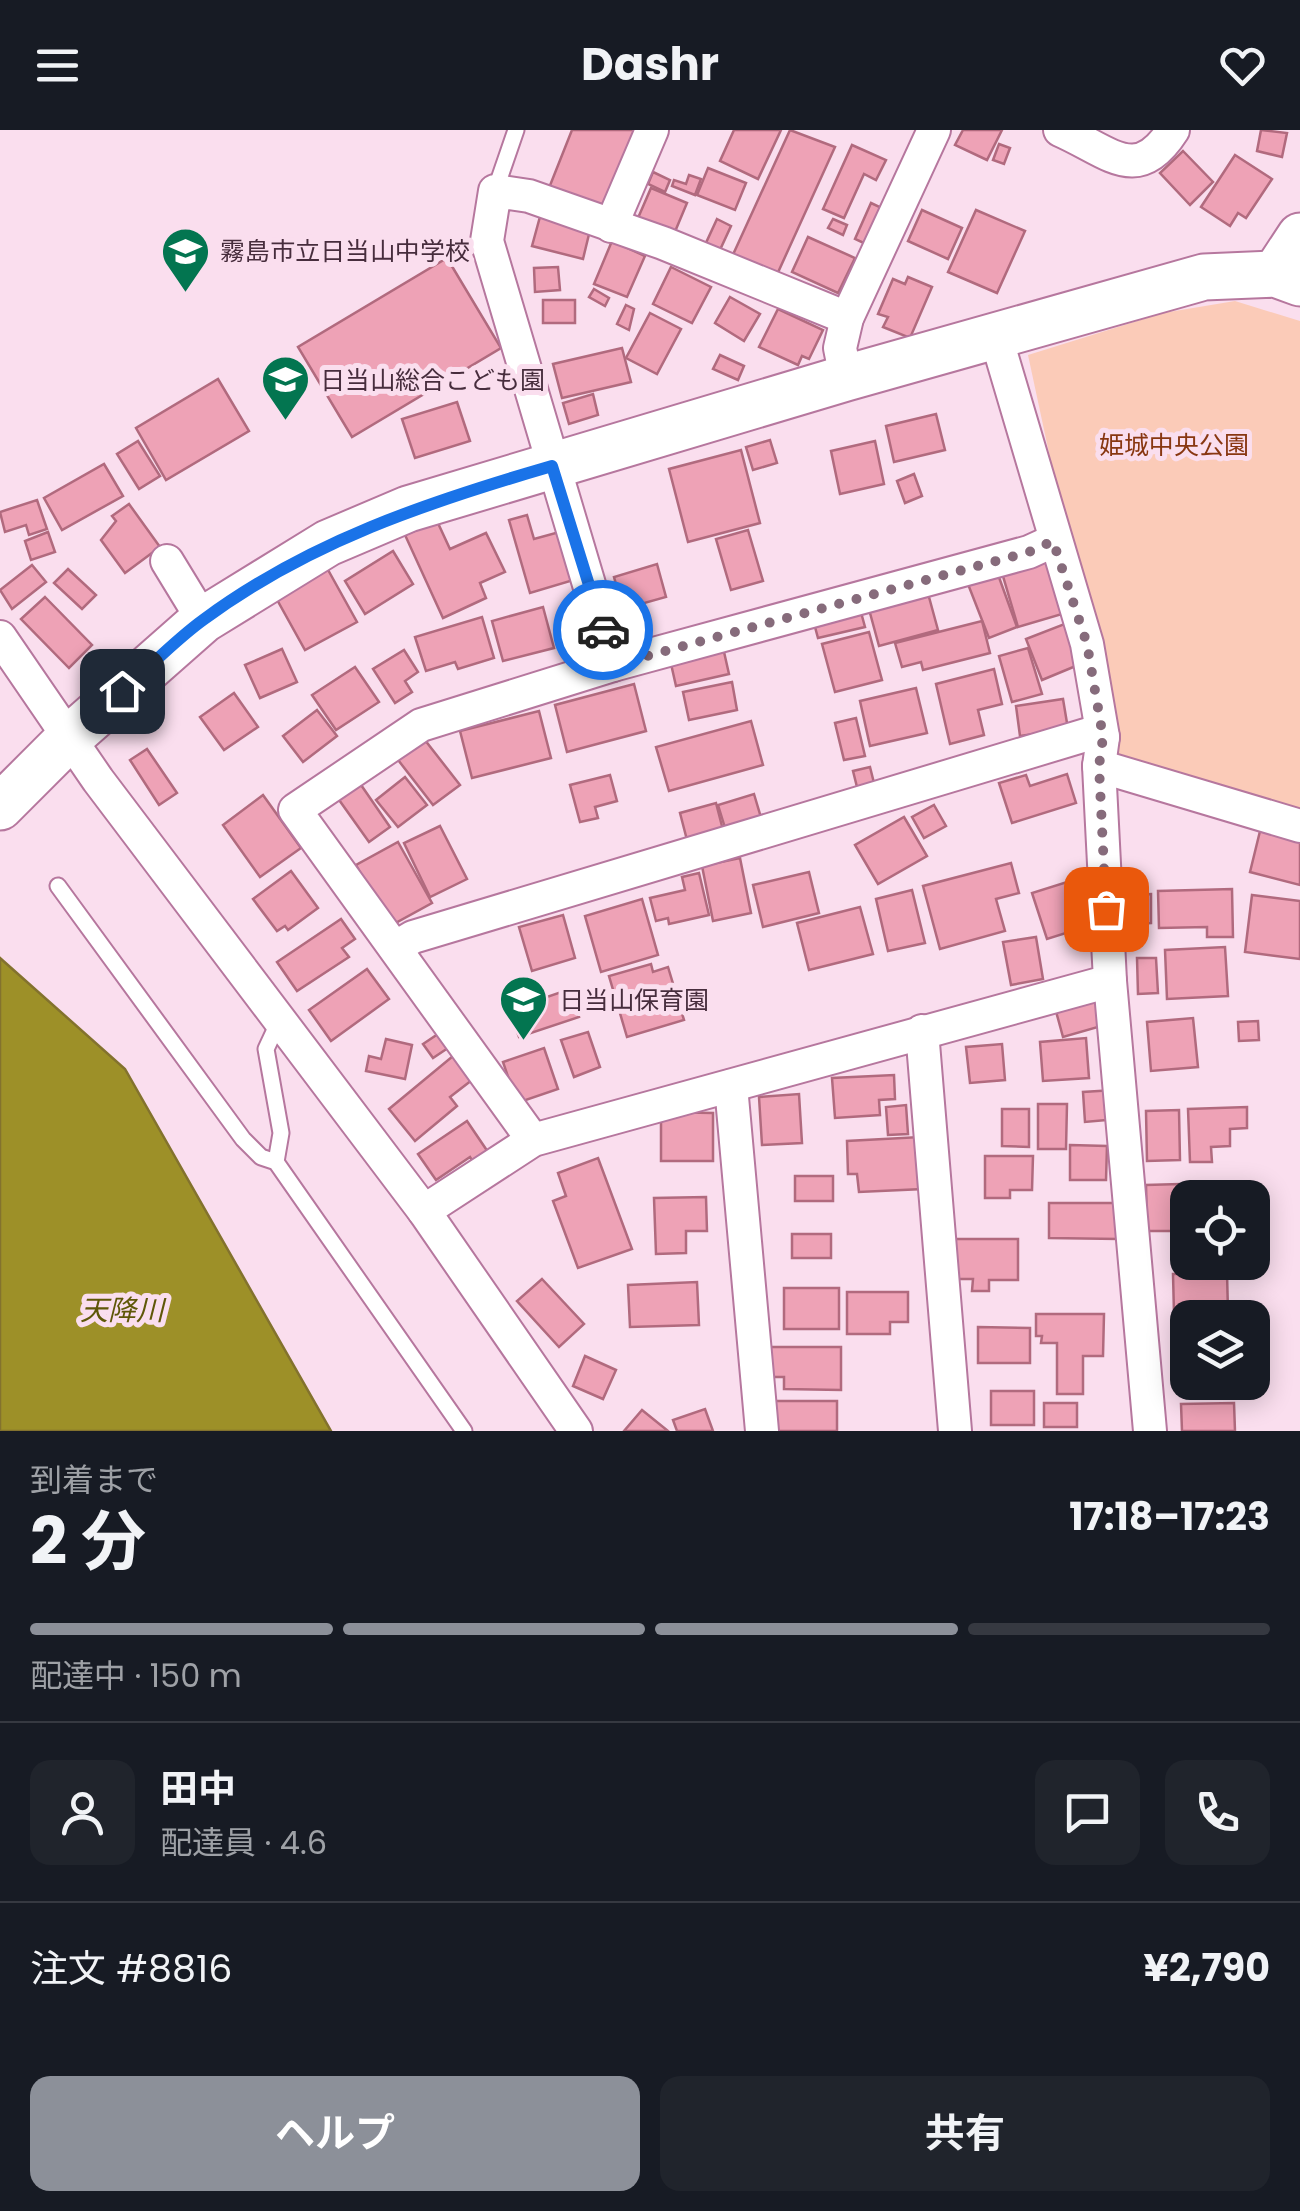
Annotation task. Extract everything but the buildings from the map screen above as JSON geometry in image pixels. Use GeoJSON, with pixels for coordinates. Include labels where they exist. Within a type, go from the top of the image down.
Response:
{"type":"FeatureCollection","features":[{"type":"Feature","properties":{"kind":"street"},"geometry":{"type":"LineString","coordinates":[[611,226],[652,130]]}},
{"type":"Feature","properties":{"kind":"street"},"geometry":{"type":"LineString","coordinates":[[846,378],[840,348],[847,318],[934,130]]}},
{"type":"Feature","properties":{"kind":"street"},"geometry":{"type":"LineString","coordinates":[[1060,130],[1136,164],[1153,159],[1173,130]]}},
{"type":"Feature","properties":{"kind":"street"},"geometry":{"type":"LineString","coordinates":[[614,665],[487,241],[495,191],[529,196],[664,243],[847,318]]}},
{"type":"Feature","properties":{"kind":"street"},"geometry":{"type":"LineString","coordinates":[[0,807],[203,620],[328,543],[408,509],[846,378],[1204,277],[1287,278],[1300,236]]}},
{"type":"Feature","properties":{"kind":"street"},"geometry":{"type":"LineString","coordinates":[[996,337],[1053,541],[1087,644],[1101,752],[1110,981],[1150,1431]]}},
{"type":"Feature","properties":{"kind":"street"},"geometry":{"type":"LineString","coordinates":[[533,1140],[295,810],[421,725],[614,665],[1029,552],[1053,541]]}},
{"type":"Feature","properties":{"kind":"street"},"geometry":{"type":"LineString","coordinates":[[167,560],[203,620]]}},
{"type":"Feature","properties":{"kind":"street"},"geometry":{"type":"LineString","coordinates":[[0,637],[64,744],[280,1019],[424,1211],[576,1431]]}},
{"type":"Feature","properties":{"kind":"street"},"geometry":{"type":"LineString","coordinates":[[396,947],[413,937],[1098,731],[1101,752]]}},
{"type":"Feature","properties":{"kind":"street"},"geometry":{"type":"LineString","coordinates":[[1101,752],[1300,826]]}},
{"type":"Feature","properties":{"kind":"street"},"geometry":{"type":"LineString","coordinates":[[424,1211],[533,1140],[1110,981]]}},
{"type":"Feature","properties":{"kind":"street"},"geometry":{"type":"LineString","coordinates":[[922,1031],[955,1431]]}},
{"type":"Feature","properties":{"kind":"street"},"geometry":{"type":"LineString","coordinates":[[731,1086],[762,1431]]}},
{"type":"Feature","properties":{"kind":"lane"},"geometry":{"type":"LineString","coordinates":[[495,191],[516,130]]}},
{"type":"Feature","properties":{"kind":"lane"},"geometry":{"type":"LineString","coordinates":[[58,886],[243,1139],[262,1157],[276,1162],[464,1431]]}},
{"type":"Feature","properties":{"kind":"lane"},"geometry":{"type":"LineString","coordinates":[[276,1162],[281,1133],[266,1049],[280,1019]]}},
{"type":"Feature","properties":{"kind":"green space","name":"姫城中央公園"},"geometry":{"type":"Polygon","coordinates":[[[1235,301],[1300,321],[1300,819],[1116,765],[1028,355],[1163,313],[1235,301]]]}},
{"type":"Feature","properties":{"kind":"water","name":"天降川"},"geometry":{"type":"Polygon","coordinates":[[[0,958],[125,1069],[331,1431],[0,1431],[0,958]]]}},
{"type":"Feature","properties":{"kind":"way so far"},"geometry":{"type":"LineString","coordinates":[[603,630],[614,665],[1029,552],[1053,541],[1087,644],[1103,737],[1099,766],[1106,909]]}},
{"type":"Feature","properties":{"kind":"place","name":"霧島市立日当山中学校"},"geometry":{"type":"Point","coordinates":[185,294]}},
{"type":"Feature","properties":{"kind":"place","name":"日当山総合こども園"},"geometry":{"type":"Point","coordinates":[285,422]}},
{"type":"Feature","properties":{"kind":"place","name":"日当山保育園"},"geometry":{"type":"Point","coordinates":[524,1042]}},
{"type":"Feature","properties":{"kind":"route"},"geometry":{"type":"LineString","coordinates":[[122,691],[203,620],[328,543],[408,509],[552,466],[603,630]]}}]}
